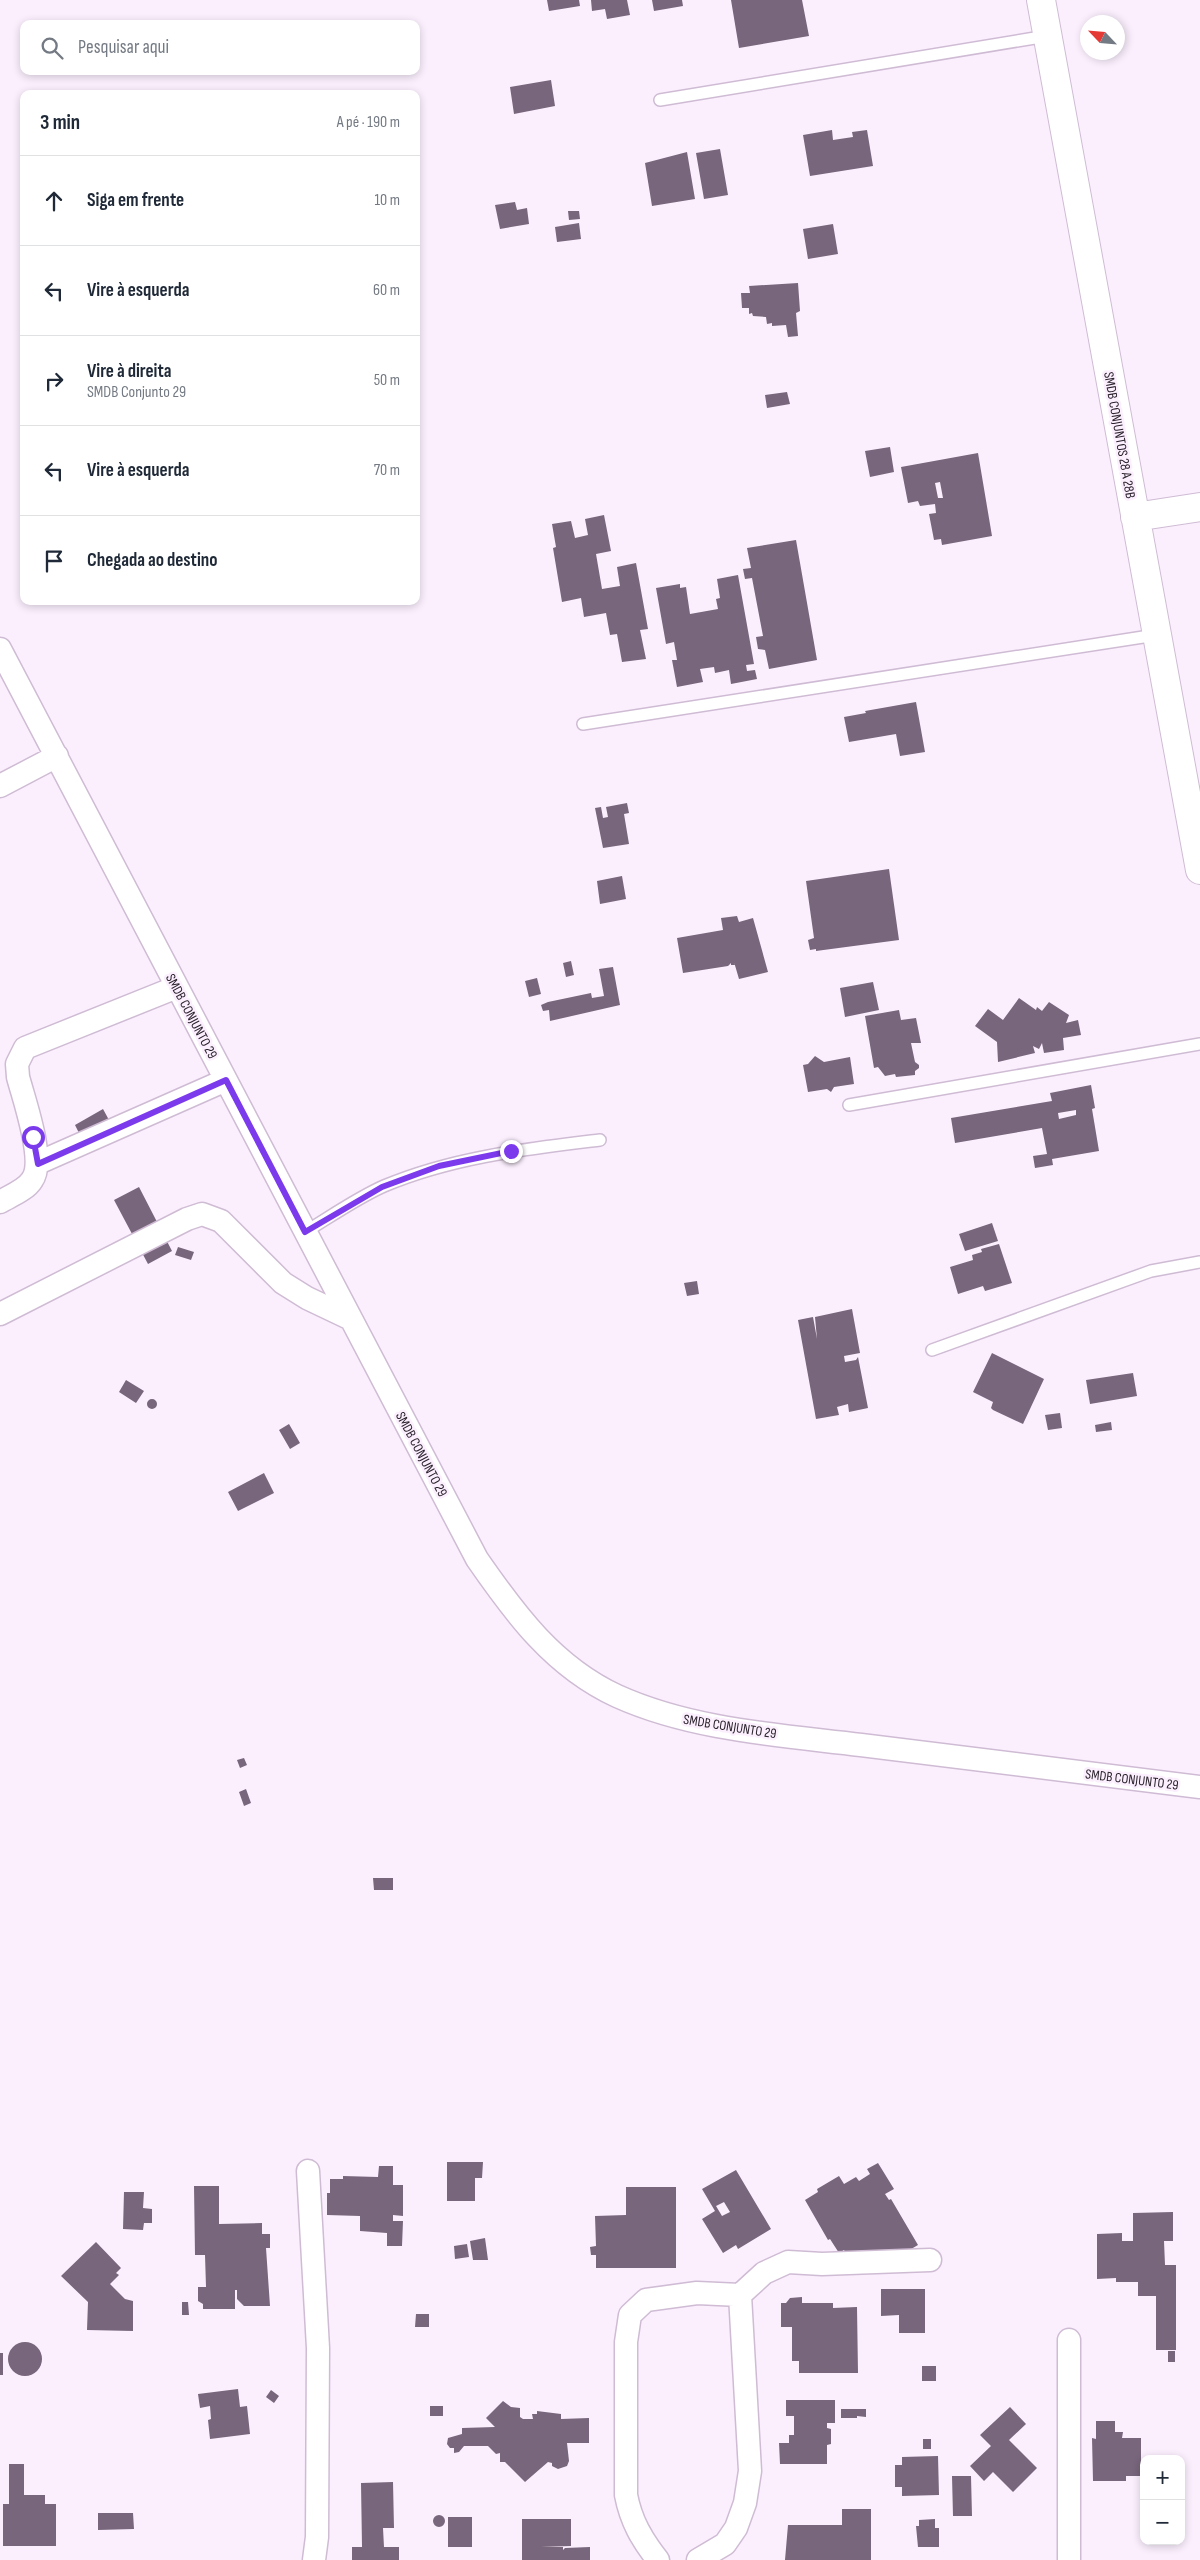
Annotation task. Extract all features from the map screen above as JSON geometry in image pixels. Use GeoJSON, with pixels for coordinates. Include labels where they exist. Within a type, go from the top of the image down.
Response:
{"type":"FeatureCollection","features":[{"type":"Feature","properties":{"kind":"street","name":"SMDB CONJUNTOS 28 A 28B"},"geometry":{"type":"LineString","coordinates":[[1041,0],[1200,870]]}},
{"type":"Feature","properties":{"kind":"street"},"geometry":{"type":"LineString","coordinates":[[1134,517],[1200,507]]}},
{"type":"Feature","properties":{"kind":"street","name":"SMDB CONJUNTO 29"},"geometry":{"type":"LineString","coordinates":[[0,649],[349,1318],[477,1558],[513,1611],[564,1664],[616,1696],[672,1716],[754,1731],[1200,1787]]}},
{"type":"Feature","properties":{"kind":"street"},"geometry":{"type":"LineString","coordinates":[[0,786],[57,756]]}},
{"type":"Feature","properties":{"kind":"street"},"geometry":{"type":"LineString","coordinates":[[0,1202],[16,1193],[32,1180],[38,1164],[18,1077],[17,1064],[25,1048],[177,987]]}},
{"type":"Feature","properties":{"kind":"street"},"geometry":{"type":"LineString","coordinates":[[38,1164],[226,1080]]}},
{"type":"Feature","properties":{"kind":"street"},"geometry":{"type":"LineString","coordinates":[[0,1314],[187,1219],[202,1214],[221,1221],[283,1283],[307,1298],[349,1318]]}},
{"type":"Feature","properties":{"kind":"street"},"geometry":{"type":"LineString","coordinates":[[308,2171],[318,2348],[317,2537],[314,2560]]}},
{"type":"Feature","properties":{"kind":"street"},"geometry":{"type":"LineString","coordinates":[[658,2560],[644,2543],[630,2515],[626,2495],[626,2342],[630,2315],[646,2300],[697,2294],[740,2294],[764,2273],[788,2262],[822,2264],[930,2260]]}},
{"type":"Feature","properties":{"kind":"street"},"geometry":{"type":"LineString","coordinates":[[698,2560],[725,2544],[736,2528],[745,2503],[750,2471],[740,2294]]}},
{"type":"Feature","properties":{"kind":"street"},"geometry":{"type":"LineString","coordinates":[[1068,2340],[1069,2560]]}},
{"type":"Feature","properties":{"kind":"lane"},"geometry":{"type":"LineString","coordinates":[[660,100],[1047,36]]}},
{"type":"Feature","properties":{"kind":"lane"},"geometry":{"type":"LineString","coordinates":[[583,724],[1156,635]]}},
{"type":"Feature","properties":{"kind":"lane"},"geometry":{"type":"LineString","coordinates":[[849,1105],[1200,1044]]}},
{"type":"Feature","properties":{"kind":"lane"},"geometry":{"type":"LineString","coordinates":[[305,1232],[382,1187],[439,1166],[511,1151],[600,1140]]}},
{"type":"Feature","properties":{"kind":"lane"},"geometry":{"type":"LineString","coordinates":[[932,1350],[1151,1271],[1200,1262]]}},
{"type":"Feature","properties":{"kind":"building"},"geometry":{"type":"Polygon","coordinates":[[[547,0],[579,0],[580,6],[549,11],[547,0]]]}},
{"type":"Feature","properties":{"kind":"building"},"geometry":{"type":"Polygon","coordinates":[[[591,0],[627,0],[630,15],[607,19],[605,9],[592,11],[591,0]]]}},
{"type":"Feature","properties":{"kind":"building"},"geometry":{"type":"Polygon","coordinates":[[[652,0],[682,0],[683,6],[654,11],[652,0]]]}},
{"type":"Feature","properties":{"kind":"building"},"geometry":{"type":"Polygon","coordinates":[[[731,0],[802,0],[809,36],[739,48],[731,0]]]}},
{"type":"Feature","properties":{"kind":"building"},"geometry":{"type":"Polygon","coordinates":[[[551,80],[555,106],[514,114],[510,87],[551,80]]]}},
{"type":"Feature","properties":{"kind":"building"},"geometry":{"type":"Polygon","coordinates":[[[832,130],[833,140],[853,137],[852,132],[867,130],[873,166],[810,176],[803,135],[832,130]]]}},
{"type":"Feature","properties":{"kind":"building"},"geometry":{"type":"Polygon","coordinates":[[[720,149],[728,195],[704,199],[696,153],[720,149]]]}},
{"type":"Feature","properties":{"kind":"building"},"geometry":{"type":"Polygon","coordinates":[[[687,152],[695,199],[652,206],[645,163],[687,152]]]}},
{"type":"Feature","properties":{"kind":"building"},"geometry":{"type":"Polygon","coordinates":[[[515,202],[517,210],[527,208],[529,224],[500,229],[495,205],[515,202]]]}},
{"type":"Feature","properties":{"kind":"building"},"geometry":{"type":"Polygon","coordinates":[[[568,211],[579,211],[580,219],[569,220],[568,211]]]}},
{"type":"Feature","properties":{"kind":"building"},"geometry":{"type":"Polygon","coordinates":[[[579,223],[581,239],[557,242],[555,227],[579,223]]]}},
{"type":"Feature","properties":{"kind":"building"},"geometry":{"type":"Polygon","coordinates":[[[833,224],[838,254],[808,259],[803,229],[833,224]]]}},
{"type":"Feature","properties":{"kind":"building"},"geometry":{"type":"Polygon","coordinates":[[[798,283],[800,311],[796,313],[798,336],[788,337],[786,325],[772,326],[772,323],[767,324],[766,317],[753,316],[752,313],[749,314],[749,308],[742,308],[741,293],[750,293],[749,286],[798,283]]]}},
{"type":"Feature","properties":{"kind":"building"},"geometry":{"type":"Polygon","coordinates":[[[787,392],[790,404],[767,408],[765,395],[787,392]]]}},
{"type":"Feature","properties":{"kind":"building"},"geometry":{"type":"Polygon","coordinates":[[[890,447],[894,472],[870,477],[865,451],[890,447]]]}},
{"type":"Feature","properties":{"kind":"building"},"geometry":{"type":"Polygon","coordinates":[[[978,453],[992,536],[942,545],[941,539],[934,540],[929,514],[936,513],[935,504],[920,506],[918,501],[908,503],[901,467],[978,453]],[[940,482],[935,483],[938,498],[943,498],[940,482]]]}},
{"type":"Feature","properties":{"kind":"building"},"geometry":{"type":"Polygon","coordinates":[[[604,515],[611,551],[596,554],[602,589],[620,586],[617,567],[636,563],[648,629],[640,630],[646,659],[622,662],[617,634],[610,635],[606,613],[584,617],[581,598],[562,602],[553,548],[556,547],[552,524],[571,521],[575,538],[588,535],[585,519],[604,515]]]}},
{"type":"Feature","properties":{"kind":"building"},"geometry":{"type":"Polygon","coordinates":[[[796,540],[817,660],[769,669],[765,650],[758,649],[756,637],[763,636],[752,578],[745,579],[743,569],[751,568],[747,548],[796,540]]]}},
{"type":"Feature","properties":{"kind":"building"},"geometry":{"type":"Polygon","coordinates":[[[738,575],[754,664],[746,665],[747,671],[755,670],[757,679],[731,684],[729,670],[715,673],[714,667],[700,669],[703,682],[677,687],[672,660],[677,660],[674,642],[666,644],[656,588],[680,584],[680,588],[686,587],[690,614],[718,609],[716,599],[720,598],[717,579],[738,575]]]}},
{"type":"Feature","properties":{"kind":"building"},"geometry":{"type":"Polygon","coordinates":[[[916,702],[925,752],[900,756],[896,734],[849,742],[844,717],[866,713],[865,711],[916,702]]]}},
{"type":"Feature","properties":{"kind":"building"},"geometry":{"type":"Polygon","coordinates":[[[627,803],[629,813],[624,814],[629,844],[603,848],[595,808],[601,807],[603,818],[608,817],[606,807],[627,803]]]}},
{"type":"Feature","properties":{"kind":"building"},"geometry":{"type":"Polygon","coordinates":[[[889,869],[899,940],[816,951],[816,949],[810,950],[808,940],[814,938],[806,881],[889,869]]]}},
{"type":"Feature","properties":{"kind":"building"},"geometry":{"type":"Polygon","coordinates":[[[622,876],[626,899],[600,904],[597,881],[622,876]]]}},
{"type":"Feature","properties":{"kind":"building"},"geometry":{"type":"Polygon","coordinates":[[[737,916],[739,922],[753,918],[768,972],[739,979],[735,965],[731,965],[731,963],[728,966],[683,973],[677,938],[723,930],[721,918],[737,916]]]}},
{"type":"Feature","properties":{"kind":"building"},"geometry":{"type":"Polygon","coordinates":[[[571,961],[574,975],[566,977],[563,963],[571,961]]]}},
{"type":"Feature","properties":{"kind":"building"},"geometry":{"type":"Polygon","coordinates":[[[613,967],[620,1005],[550,1021],[549,1010],[543,1011],[541,1005],[591,993],[592,998],[604,996],[599,969],[613,967]]]}},
{"type":"Feature","properties":{"kind":"building"},"geometry":{"type":"Polygon","coordinates":[[[537,978],[541,994],[529,997],[525,981],[537,978]]]}},
{"type":"Feature","properties":{"kind":"building"},"geometry":{"type":"Polygon","coordinates":[[[873,982],[879,1010],[845,1017],[840,988],[873,982]]]}},
{"type":"Feature","properties":{"kind":"building"},"geometry":{"type":"Polygon","coordinates":[[[1019,998],[1036,1010],[1037,1007],[1042,1011],[1049,1002],[1069,1015],[1066,1023],[1078,1020],[1081,1035],[1063,1038],[1064,1050],[1044,1053],[1042,1043],[1039,1049],[1033,1046],[1035,1053],[998,1062],[997,1042],[975,1026],[988,1009],[1003,1020],[1019,998]]]}},
{"type":"Feature","properties":{"kind":"building"},"geometry":{"type":"Polygon","coordinates":[[[899,1010],[901,1020],[916,1018],[921,1043],[911,1043],[915,1062],[919,1065],[919,1068],[915,1071],[915,1075],[896,1077],[895,1074],[885,1076],[878,1067],[874,1068],[865,1016],[899,1010]]]}},
{"type":"Feature","properties":{"kind":"building"},"geometry":{"type":"Polygon","coordinates":[[[815,1056],[824,1062],[850,1057],[854,1084],[834,1087],[831,1092],[827,1089],[808,1092],[803,1065],[808,1064],[815,1056]]]}},
{"type":"Feature","properties":{"kind":"building"},"geometry":{"type":"Polygon","coordinates":[[[1091,1085],[1095,1108],[1092,1109],[1099,1151],[1052,1159],[1053,1165],[1035,1168],[1033,1156],[1047,1154],[1042,1128],[955,1143],[951,1118],[1052,1101],[1050,1093],[1091,1085]],[[1076,1110],[1058,1113],[1059,1119],[1076,1115],[1076,1110]]]}},
{"type":"Feature","properties":{"kind":"building"},"geometry":{"type":"Polygon","coordinates":[[[103,1109],[115,1131],[81,1137],[75,1125],[103,1109]]]}},
{"type":"Feature","properties":{"kind":"building"},"geometry":{"type":"Polygon","coordinates":[[[139,1187],[172,1251],[148,1264],[114,1200],[139,1187]]]}},
{"type":"Feature","properties":{"kind":"building"},"geometry":{"type":"Polygon","coordinates":[[[992,1223],[998,1241],[965,1251],[959,1234],[992,1223]]]}},
{"type":"Feature","properties":{"kind":"building"},"geometry":{"type":"Polygon","coordinates":[[[999,1244],[1012,1283],[985,1291],[983,1286],[958,1294],[950,1267],[973,1260],[972,1255],[982,1252],[981,1249],[999,1244]]]}},
{"type":"Feature","properties":{"kind":"building"},"geometry":{"type":"Polygon","coordinates":[[[178,1247],[194,1252],[191,1260],[175,1255],[178,1247]]]}},
{"type":"Feature","properties":{"kind":"building"},"geometry":{"type":"Polygon","coordinates":[[[697,1281],[699,1294],[687,1296],[684,1283],[697,1281]]]}},
{"type":"Feature","properties":{"kind":"building"},"geometry":{"type":"Polygon","coordinates":[[[852,1309],[860,1353],[844,1356],[845,1362],[856,1360],[858,1357],[868,1408],[849,1412],[848,1404],[837,1407],[839,1415],[816,1419],[798,1320],[813,1317],[817,1339],[815,1317],[852,1309]]]}},
{"type":"Feature","properties":{"kind":"building"},"geometry":{"type":"Polygon","coordinates":[[[992,1353],[1044,1379],[1023,1424],[993,1410],[991,1408],[993,1402],[973,1392],[992,1353]]]}},
{"type":"Feature","properties":{"kind":"building"},"geometry":{"type":"Polygon","coordinates":[[[1133,1373],[1137,1396],[1090,1404],[1086,1380],[1133,1373]]]}},
{"type":"Feature","properties":{"kind":"building"},"geometry":{"type":"Polygon","coordinates":[[[126,1380],[144,1391],[136,1403],[119,1392],[126,1380]]]}},
{"type":"Feature","properties":{"kind":"building"},"geometry":{"type":"Polygon","coordinates":[[[152,1399],[157,1404],[152,1409],[147,1404],[152,1399]]]}},
{"type":"Feature","properties":{"kind":"building"},"geometry":{"type":"Polygon","coordinates":[[[1060,1413],[1062,1428],[1048,1430],[1045,1415],[1060,1413]]]}},
{"type":"Feature","properties":{"kind":"building"},"geometry":{"type":"Polygon","coordinates":[[[1111,1422],[1112,1430],[1096,1432],[1095,1425],[1111,1422]]]}},
{"type":"Feature","properties":{"kind":"building"},"geometry":{"type":"Polygon","coordinates":[[[289,1424],[300,1443],[290,1449],[279,1430],[289,1424]]]}},
{"type":"Feature","properties":{"kind":"building"},"geometry":{"type":"Polygon","coordinates":[[[264,1473],[274,1493],[238,1511],[228,1492],[264,1473]]]}},
{"type":"Feature","properties":{"kind":"building"},"geometry":{"type":"Polygon","coordinates":[[[244,1758],[247,1765],[240,1768],[237,1760],[244,1758]]]}},
{"type":"Feature","properties":{"kind":"building"},"geometry":{"type":"Polygon","coordinates":[[[246,1789],[251,1803],[244,1806],[239,1792],[246,1789]]]}},
{"type":"Feature","properties":{"kind":"building"},"geometry":{"type":"Polygon","coordinates":[[[373,1878],[393,1878],[393,1890],[374,1890],[373,1878]]]}},
{"type":"Feature","properties":{"kind":"building"},"geometry":{"type":"Polygon","coordinates":[[[447,2162],[483,2162],[482,2178],[475,2178],[475,2201],[447,2201],[447,2162]]]}},
{"type":"Feature","properties":{"kind":"building"},"geometry":{"type":"Polygon","coordinates":[[[878,2163],[894,2189],[885,2194],[889,2200],[891,2199],[918,2245],[894,2259],[868,2258],[863,2250],[858,2252],[853,2265],[844,2250],[839,2253],[830,2239],[828,2240],[805,2200],[818,2192],[817,2189],[839,2176],[844,2184],[856,2177],[859,2181],[870,2174],[867,2169],[878,2163]]]}},
{"type":"Feature","properties":{"kind":"building"},"geometry":{"type":"Polygon","coordinates":[[[379,2166],[393,2166],[393,2185],[403,2185],[403,2216],[393,2215],[393,2221],[403,2221],[402,2246],[387,2246],[387,2233],[360,2231],[360,2216],[327,2215],[327,2193],[330,2193],[330,2179],[343,2179],[343,2176],[378,2177],[379,2166]]]}},
{"type":"Feature","properties":{"kind":"building"},"geometry":{"type":"Polygon","coordinates":[[[736,2170],[771,2229],[738,2249],[736,2245],[723,2253],[702,2219],[715,2211],[702,2189],[736,2170]],[[724,2202],[716,2206],[722,2216],[730,2212],[724,2202]]]}},
{"type":"Feature","properties":{"kind":"building"},"geometry":{"type":"Polygon","coordinates":[[[194,2186],[219,2186],[219,2224],[262,2223],[262,2234],[270,2234],[270,2248],[266,2248],[270,2306],[244,2306],[237,2299],[237,2290],[235,2290],[235,2309],[203,2309],[203,2304],[198,2301],[198,2287],[206,2287],[205,2255],[195,2255],[194,2186]]]}},
{"type":"Feature","properties":{"kind":"building"},"geometry":{"type":"Polygon","coordinates":[[[626,2187],[676,2187],[676,2268],[596,2268],[596,2255],[591,2255],[590,2247],[596,2246],[595,2216],[626,2215],[626,2187]]]}},
{"type":"Feature","properties":{"kind":"building"},"geometry":{"type":"Polygon","coordinates":[[[124,2192],[144,2192],[143,2208],[152,2209],[152,2223],[144,2223],[143,2230],[123,2229],[124,2192]]]}},
{"type":"Feature","properties":{"kind":"building"},"geometry":{"type":"Polygon","coordinates":[[[1173,2212],[1173,2241],[1164,2241],[1165,2265],[1176,2265],[1176,2350],[1156,2350],[1156,2296],[1138,2296],[1138,2282],[1116,2282],[1116,2278],[1097,2279],[1097,2234],[1122,2233],[1122,2241],[1133,2241],[1133,2213],[1173,2212]]]}},
{"type":"Feature","properties":{"kind":"building"},"geometry":{"type":"Polygon","coordinates":[[[485,2238],[488,2260],[473,2260],[470,2241],[485,2238]]]}},
{"type":"Feature","properties":{"kind":"building"},"geometry":{"type":"Polygon","coordinates":[[[96,2242],[121,2268],[116,2273],[119,2275],[110,2284],[125,2299],[133,2301],[133,2331],[87,2330],[88,2302],[61,2276],[96,2242]]]}},
{"type":"Feature","properties":{"kind":"building"},"geometry":{"type":"Polygon","coordinates":[[[467,2244],[469,2257],[455,2259],[454,2246],[467,2244]]]}},
{"type":"Feature","properties":{"kind":"building"},"geometry":{"type":"Polygon","coordinates":[[[881,2289],[925,2289],[925,2333],[899,2333],[899,2315],[881,2316],[881,2289]]]}},
{"type":"Feature","properties":{"kind":"building"},"geometry":{"type":"Polygon","coordinates":[[[802,2297],[802,2303],[833,2303],[833,2308],[857,2307],[858,2373],[799,2373],[799,2361],[792,2361],[792,2327],[781,2327],[781,2303],[786,2303],[790,2298],[802,2297]]]}},
{"type":"Feature","properties":{"kind":"building"},"geometry":{"type":"Polygon","coordinates":[[[182,2302],[188,2302],[189,2315],[182,2315],[182,2302]]]}},
{"type":"Feature","properties":{"kind":"building"},"geometry":{"type":"Polygon","coordinates":[[[416,2314],[429,2314],[429,2327],[415,2327],[416,2314]]]}},
{"type":"Feature","properties":{"kind":"building"},"geometry":{"type":"Polygon","coordinates":[[[25,2342],[37,2347],[42,2359],[37,2371],[25,2376],[13,2371],[8,2359],[13,2347],[25,2342]]]}},
{"type":"Feature","properties":{"kind":"building"},"geometry":{"type":"Polygon","coordinates":[[[1168,2351],[1175,2351],[1175,2362],[1168,2362],[1168,2351]]]}},
{"type":"Feature","properties":{"kind":"building"},"geometry":{"type":"Polygon","coordinates":[[[0,2353],[3,2353],[3,2375],[0,2375],[0,2353]]]}},
{"type":"Feature","properties":{"kind":"building"},"geometry":{"type":"Polygon","coordinates":[[[922,2366],[936,2366],[936,2381],[922,2381],[922,2366]]]}},
{"type":"Feature","properties":{"kind":"building"},"geometry":{"type":"Polygon","coordinates":[[[238,2389],[240,2407],[247,2406],[250,2434],[210,2439],[208,2420],[211,2419],[210,2406],[200,2408],[198,2394],[238,2389]]]}},
{"type":"Feature","properties":{"kind":"building"},"geometry":{"type":"Polygon","coordinates":[[[271,2390],[279,2396],[274,2403],[266,2397],[271,2390]]]}},
{"type":"Feature","properties":{"kind":"building"},"geometry":{"type":"Polygon","coordinates":[[[786,2400],[835,2400],[835,2423],[827,2423],[827,2428],[831,2429],[831,2444],[827,2445],[827,2464],[780,2464],[779,2443],[789,2443],[789,2435],[794,2435],[794,2416],[786,2416],[786,2400]]]}},
{"type":"Feature","properties":{"kind":"building"},"geometry":{"type":"Polygon","coordinates":[[[503,2401],[511,2407],[520,2408],[520,2417],[523,2419],[533,2419],[532,2414],[537,2414],[537,2411],[561,2414],[561,2419],[589,2418],[589,2443],[567,2443],[569,2461],[567,2466],[558,2469],[548,2462],[525,2482],[505,2462],[500,2462],[500,2453],[496,2454],[488,2446],[464,2446],[459,2452],[454,2453],[454,2448],[450,2448],[447,2444],[448,2438],[462,2434],[462,2428],[495,2427],[486,2418],[503,2401]]]}},
{"type":"Feature","properties":{"kind":"building"},"geometry":{"type":"Polygon","coordinates":[[[430,2406],[443,2406],[443,2416],[430,2416],[430,2406]]]}},
{"type":"Feature","properties":{"kind":"building"},"geometry":{"type":"Polygon","coordinates":[[[1010,2407],[1026,2424],[1009,2440],[1037,2468],[1013,2492],[993,2472],[984,2481],[970,2466],[991,2446],[980,2435],[1010,2407]]]}},
{"type":"Feature","properties":{"kind":"building"},"geometry":{"type":"Polygon","coordinates":[[[841,2409],[866,2409],[866,2417],[841,2418],[841,2409]]]}},
{"type":"Feature","properties":{"kind":"building"},"geometry":{"type":"Polygon","coordinates":[[[1096,2421],[1115,2421],[1115,2432],[1123,2432],[1122,2438],[1141,2438],[1140,2476],[1126,2476],[1126,2481],[1093,2481],[1092,2438],[1096,2439],[1096,2421]]]}},
{"type":"Feature","properties":{"kind":"building"},"geometry":{"type":"Polygon","coordinates":[[[923,2439],[931,2439],[931,2449],[923,2449],[923,2439]]]}},
{"type":"Feature","properties":{"kind":"building"},"geometry":{"type":"Polygon","coordinates":[[[938,2456],[939,2495],[902,2496],[902,2487],[895,2487],[895,2465],[902,2465],[902,2457],[938,2456]]]}},
{"type":"Feature","properties":{"kind":"building"},"geometry":{"type":"Polygon","coordinates":[[[9,2464],[24,2464],[24,2495],[45,2495],[45,2504],[56,2504],[56,2546],[3,2546],[3,2504],[9,2504],[9,2464]]]}},
{"type":"Feature","properties":{"kind":"building"},"geometry":{"type":"Polygon","coordinates":[[[952,2476],[971,2476],[972,2516],[953,2516],[952,2476]]]}},
{"type":"Feature","properties":{"kind":"building"},"geometry":{"type":"Polygon","coordinates":[[[393,2482],[394,2528],[383,2528],[384,2547],[399,2547],[399,2560],[352,2560],[352,2547],[362,2547],[361,2483],[393,2482]]]}},
{"type":"Feature","properties":{"kind":"building"},"geometry":{"type":"Polygon","coordinates":[[[842,2509],[871,2509],[871,2560],[785,2560],[788,2525],[842,2525],[842,2509]]]}},
{"type":"Feature","properties":{"kind":"building"},"geometry":{"type":"Polygon","coordinates":[[[98,2513],[133,2513],[134,2529],[98,2530],[98,2513]]]}},
{"type":"Feature","properties":{"kind":"building"},"geometry":{"type":"Polygon","coordinates":[[[437,2515],[441,2515],[445,2521],[441,2527],[437,2527],[433,2523],[433,2519],[437,2515]]]}},
{"type":"Feature","properties":{"kind":"building"},"geometry":{"type":"Polygon","coordinates":[[[448,2517],[472,2517],[472,2547],[448,2547],[448,2517]]]}},
{"type":"Feature","properties":{"kind":"building"},"geometry":{"type":"Polygon","coordinates":[[[522,2519],[571,2519],[571,2546],[541,2547],[563,2547],[563,2550],[565,2548],[590,2547],[590,2560],[522,2560],[522,2519]]]}},
{"type":"Feature","properties":{"kind":"building"},"geometry":{"type":"Polygon","coordinates":[[[935,2519],[935,2528],[939,2528],[939,2547],[918,2547],[916,2526],[919,2526],[919,2520],[935,2519]]]}},
{"type":"Feature","properties":{"kind":"route"},"geometry":{"type":"LineString","coordinates":[[33,1137],[38,1164],[226,1080],[305,1232],[382,1187],[439,1166],[511,1151]]}}]}
